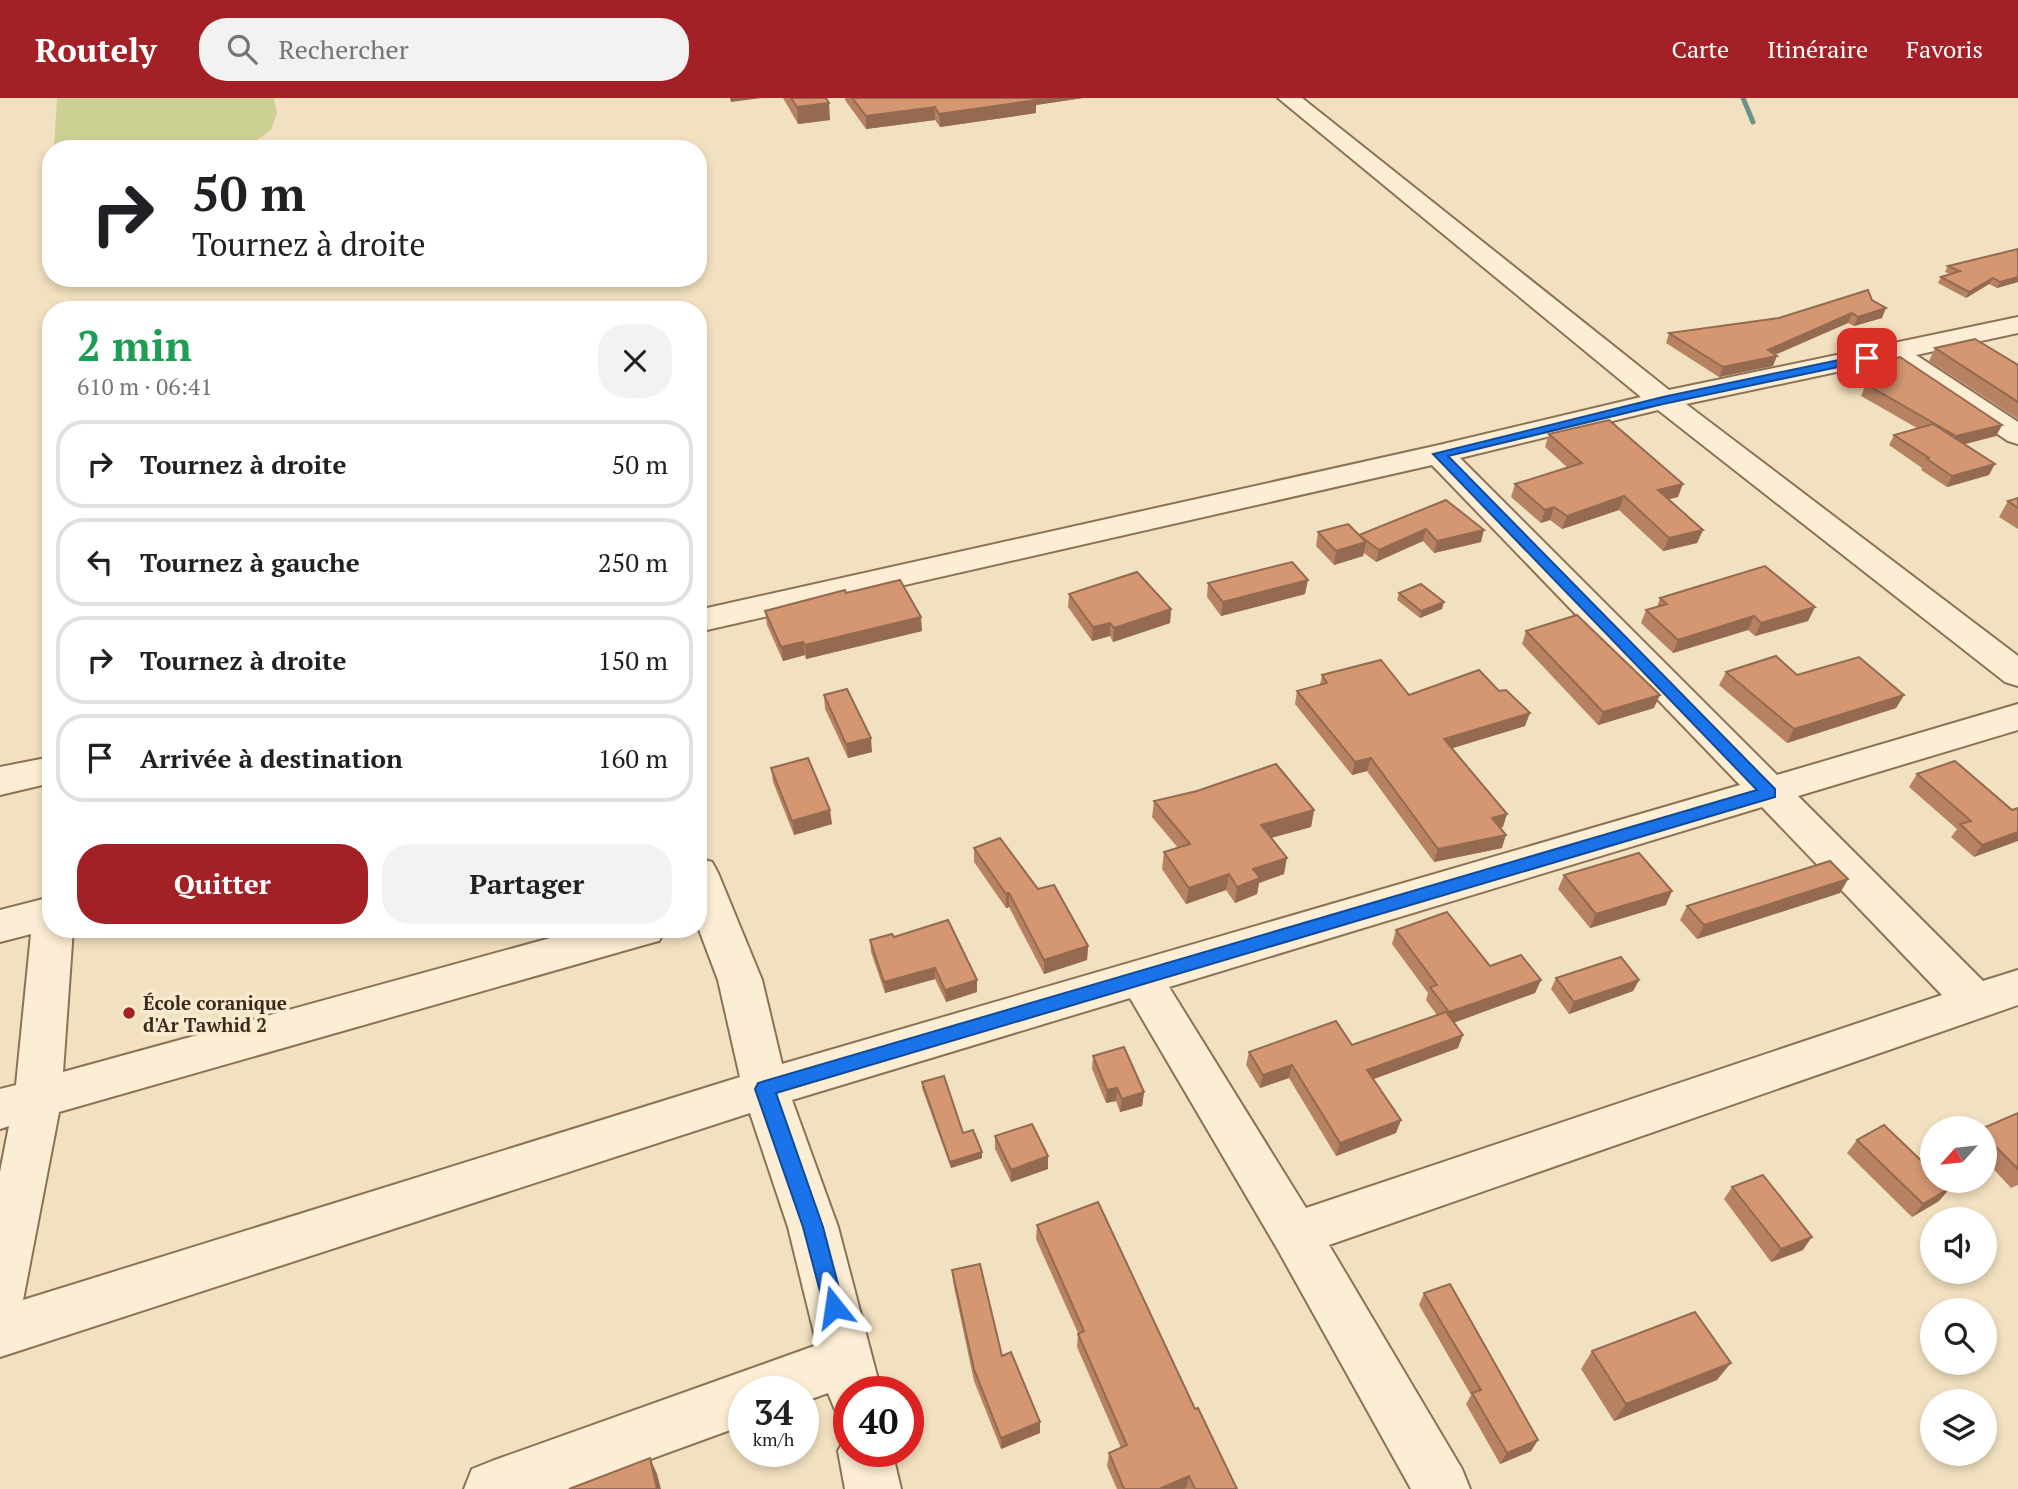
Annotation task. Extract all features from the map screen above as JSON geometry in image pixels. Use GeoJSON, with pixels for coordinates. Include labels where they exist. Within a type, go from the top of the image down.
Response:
{"type":"FeatureCollection","features":[{"type":"Feature","properties":{"kind":"street"},"geometry":{"type":"LineString","coordinates":[[1289,98],[1663,400],[2018,674]]}},
{"type":"Feature","properties":{"kind":"street"},"geometry":{"type":"LineString","coordinates":[[707,619],[1439,454],[1663,400],[2018,325]]}},
{"type":"Feature","properties":{"kind":"street"},"geometry":{"type":"LineString","coordinates":[[1893,352],[2018,435]]}},
{"type":"Feature","properties":{"kind":"street"},"geometry":{"type":"LineString","coordinates":[[1296,1234],[1998,995],[1769,793],[1439,454]]}},
{"type":"Feature","properties":{"kind":"street"},"geometry":{"type":"LineString","coordinates":[[0,1332],[765,1089],[2018,717]]}},
{"type":"Feature","properties":{"kind":"street"},"geometry":{"type":"LineString","coordinates":[[0,781],[42,772]]}},
{"type":"Feature","properties":{"kind":"street"},"geometry":{"type":"LineString","coordinates":[[707,906],[740,980],[765,1089],[813,1227],[851,1376]]}},
{"type":"Feature","properties":{"kind":"street"},"geometry":{"type":"LineString","coordinates":[[0,926],[42,915]]}},
{"type":"Feature","properties":{"kind":"street"},"geometry":{"type":"LineString","coordinates":[[0,1295],[19,1104],[50,938]]}},
{"type":"Feature","properties":{"kind":"street"},"geometry":{"type":"LineString","coordinates":[[19,1104],[612,938]]}},
{"type":"Feature","properties":{"kind":"street"},"geometry":{"type":"LineString","coordinates":[[1140,977],[1296,1234],[1442,1489]]}},
{"type":"Feature","properties":{"kind":"street"},"geometry":{"type":"LineString","coordinates":[[492,1489],[728,1404]]}},
{"type":"Feature","properties":{"kind":"street"},"geometry":{"type":"LineString","coordinates":[[868,1467],[873,1489]]}},
{"type":"Feature","properties":{"kind":"green space"},"geometry":{"type":"Polygon","coordinates":[[[57,98],[274,98],[277,113],[271,130],[257,140],[55,140],[57,98]]]}},
{"type":"Feature","properties":{"kind":"building"},"geometry":{"type":"Polygon","coordinates":[[[791,98],[826,98],[829,103],[797,107],[791,98]]]}},
{"type":"Feature","properties":{"kind":"building"},"geometry":{"type":"Polygon","coordinates":[[[852,98],[1037,100],[939,114],[935,107],[866,116],[852,98]]]}},
{"type":"Feature","properties":{"kind":"building"},"geometry":{"type":"Polygon","coordinates":[[[2018,249],[2018,277],[2000,282],[1993,278],[1969,292],[1941,277],[1960,271],[1948,266],[2018,249]]]}},
{"type":"Feature","properties":{"kind":"building"},"geometry":{"type":"Polygon","coordinates":[[[1868,290],[1872,300],[1886,308],[1858,317],[1852,313],[1768,350],[1777,356],[1723,367],[1669,333],[1779,318],[1868,290]]]}},
{"type":"Feature","properties":{"kind":"building"},"geometry":{"type":"Polygon","coordinates":[[[1975,339],[2018,365],[2018,402],[1935,348],[1975,339]]]}},
{"type":"Feature","properties":{"kind":"building"},"geometry":{"type":"Polygon","coordinates":[[[1900,357],[2002,425],[1956,436],[1866,384],[1887,377],[1869,365],[1900,357]]]}},
{"type":"Feature","properties":{"kind":"building"},"geometry":{"type":"Polygon","coordinates":[[[1609,420],[1683,484],[1658,490],[1703,530],[1669,538],[1624,496],[1567,516],[1554,507],[1545,510],[1515,484],[1582,463],[1549,434],[1609,420]]]}},
{"type":"Feature","properties":{"kind":"building"},"geometry":{"type":"Polygon","coordinates":[[[1933,424],[1995,464],[1952,476],[1894,435],[1933,424]]]}},
{"type":"Feature","properties":{"kind":"building"},"geometry":{"type":"Polygon","coordinates":[[[2018,498],[2018,508],[2008,501],[2018,498]]]}},
{"type":"Feature","properties":{"kind":"building"},"geometry":{"type":"Polygon","coordinates":[[[1446,500],[1484,530],[1437,541],[1426,529],[1379,550],[1359,535],[1446,500]]]}},
{"type":"Feature","properties":{"kind":"building"},"geometry":{"type":"Polygon","coordinates":[[[1348,524],[1366,542],[1336,551],[1318,532],[1348,524]]]}},
{"type":"Feature","properties":{"kind":"building"},"geometry":{"type":"Polygon","coordinates":[[[1292,562],[1308,580],[1223,602],[1208,583],[1292,562]]]}},
{"type":"Feature","properties":{"kind":"building"},"geometry":{"type":"Polygon","coordinates":[[[1765,566],[1815,607],[1761,623],[1754,616],[1678,640],[1646,610],[1667,604],[1660,598],[1765,566]]]}},
{"type":"Feature","properties":{"kind":"building"},"geometry":{"type":"Polygon","coordinates":[[[1137,572],[1171,609],[1114,628],[1110,623],[1093,627],[1069,594],[1137,572]]]}},
{"type":"Feature","properties":{"kind":"building"},"geometry":{"type":"Polygon","coordinates":[[[900,580],[921,617],[805,645],[803,642],[781,647],[765,611],[845,590],[846,593],[900,580]]]}},
{"type":"Feature","properties":{"kind":"building"},"geometry":{"type":"Polygon","coordinates":[[[1421,584],[1444,602],[1421,611],[1399,593],[1421,584]]]}},
{"type":"Feature","properties":{"kind":"building"},"geometry":{"type":"Polygon","coordinates":[[[1577,615],[1660,695],[1603,712],[1526,631],[1577,615]]]}},
{"type":"Feature","properties":{"kind":"building"},"geometry":{"type":"Polygon","coordinates":[[[1776,656],[1797,675],[1859,657],[1904,695],[1794,729],[1726,672],[1776,656]]]}},
{"type":"Feature","properties":{"kind":"building"},"geometry":{"type":"Polygon","coordinates":[[[1381,660],[1409,695],[1479,670],[1499,691],[1506,690],[1530,713],[1444,739],[1507,814],[1492,818],[1506,835],[1438,849],[1371,758],[1355,762],[1297,691],[1327,683],[1322,675],[1381,660]]]}},
{"type":"Feature","properties":{"kind":"building"},"geometry":{"type":"Polygon","coordinates":[[[847,689],[871,738],[846,744],[824,695],[847,689]]]}},
{"type":"Feature","properties":{"kind":"building"},"geometry":{"type":"Polygon","coordinates":[[[808,758],[830,810],[792,821],[771,768],[808,758]]]}},
{"type":"Feature","properties":{"kind":"building"},"geometry":{"type":"Polygon","coordinates":[[[1955,761],[2012,810],[2018,808],[2018,832],[1982,845],[1960,824],[1971,821],[1917,774],[1955,761]]]}},
{"type":"Feature","properties":{"kind":"building"},"geometry":{"type":"Polygon","coordinates":[[[1276,764],[1314,810],[1261,825],[1287,858],[1253,869],[1260,878],[1237,887],[1229,874],[1189,888],[1164,852],[1190,844],[1154,801],[1197,791],[1276,764]]]}},
{"type":"Feature","properties":{"kind":"building"},"geometry":{"type":"Polygon","coordinates":[[[1000,838],[1038,889],[1054,885],[1088,946],[1044,960],[1009,893],[1006,894],[974,848],[1000,838]]]}},
{"type":"Feature","properties":{"kind":"building"},"geometry":{"type":"Polygon","coordinates":[[[1639,853],[1672,891],[1596,914],[1564,875],[1639,853]]]}},
{"type":"Feature","properties":{"kind":"building"},"geometry":{"type":"Polygon","coordinates":[[[1830,861],[1848,879],[1704,925],[1687,906],[1830,861]]]}},
{"type":"Feature","properties":{"kind":"building"},"geometry":{"type":"Polygon","coordinates":[[[1447,912],[1490,966],[1521,955],[1541,980],[1449,1012],[1430,987],[1437,985],[1396,930],[1447,912]]]}},
{"type":"Feature","properties":{"kind":"building"},"geometry":{"type":"Polygon","coordinates":[[[948,920],[977,980],[945,990],[935,968],[884,982],[870,940],[892,934],[894,937],[948,920]]]}},
{"type":"Feature","properties":{"kind":"building"},"geometry":{"type":"Polygon","coordinates":[[[1621,957],[1639,980],[1574,1002],[1556,978],[1621,957]]]}},
{"type":"Feature","properties":{"kind":"building"},"geometry":{"type":"Polygon","coordinates":[[[1446,1012],[1463,1035],[1367,1070],[1401,1120],[1340,1143],[1292,1065],[1263,1075],[1249,1052],[1336,1021],[1352,1045],[1446,1012]]]}},
{"type":"Feature","properties":{"kind":"building"},"geometry":{"type":"Polygon","coordinates":[[[1124,1047],[1144,1092],[1122,1099],[1117,1088],[1107,1090],[1093,1056],[1124,1047]]]}},
{"type":"Feature","properties":{"kind":"building"},"geometry":{"type":"Polygon","coordinates":[[[944,1076],[963,1133],[973,1130],[982,1152],[950,1162],[922,1082],[944,1076]]]}},
{"type":"Feature","properties":{"kind":"building"},"geometry":{"type":"Polygon","coordinates":[[[2018,1113],[2018,1169],[1997,1148],[1997,1122],[2018,1113]]]}},
{"type":"Feature","properties":{"kind":"building"},"geometry":{"type":"Polygon","coordinates":[[[1032,1124],[1048,1156],[1011,1170],[995,1136],[1032,1124]]]}},
{"type":"Feature","properties":{"kind":"building"},"geometry":{"type":"Polygon","coordinates":[[[1884,1125],[1920,1160],[1920,1194],[1940,1194],[1923,1204],[1857,1140],[1884,1125]]]}},
{"type":"Feature","properties":{"kind":"building"},"geometry":{"type":"Polygon","coordinates":[[[1763,1175],[1812,1237],[1781,1249],[1732,1187],[1763,1175]]]}},
{"type":"Feature","properties":{"kind":"building"},"geometry":{"type":"Polygon","coordinates":[[[1098,1202],[1195,1409],[1198,1408],[1237,1489],[1195,1489],[1189,1476],[1159,1489],[1124,1489],[1109,1453],[1127,1445],[1078,1334],[1084,1331],[1037,1225],[1098,1202]]]}},
{"type":"Feature","properties":{"kind":"building"},"geometry":{"type":"Polygon","coordinates":[[[980,1264],[1002,1356],[1011,1352],[1040,1422],[1001,1438],[974,1369],[952,1270],[980,1264]]]}},
{"type":"Feature","properties":{"kind":"building"},"geometry":{"type":"Polygon","coordinates":[[[1450,1284],[1538,1440],[1507,1453],[1472,1393],[1481,1390],[1424,1293],[1450,1284]]]}},
{"type":"Feature","properties":{"kind":"building"},"geometry":{"type":"Polygon","coordinates":[[[1695,1312],[1731,1363],[1626,1404],[1592,1351],[1695,1312]]]}},
{"type":"Feature","properties":{"kind":"building"},"geometry":{"type":"Polygon","coordinates":[[[650,1458],[657,1489],[569,1489],[650,1458]]]}},
{"type":"Feature","properties":{"kind":"waterway"},"geometry":{"type":"LineString","coordinates":[[1743,98],[1753,122]]}},
{"type":"Feature","properties":{"kind":"place","name":"École coranique d'Ar Tawhid 2"},"geometry":{"type":"Point","coordinates":[129,1013]}},
{"type":"Feature","properties":{"kind":"route"},"geometry":{"type":"LineString","coordinates":[[834,1307],[813,1227],[765,1089],[1769,793],[1439,454],[1663,400],[1867,358]]}}]}
